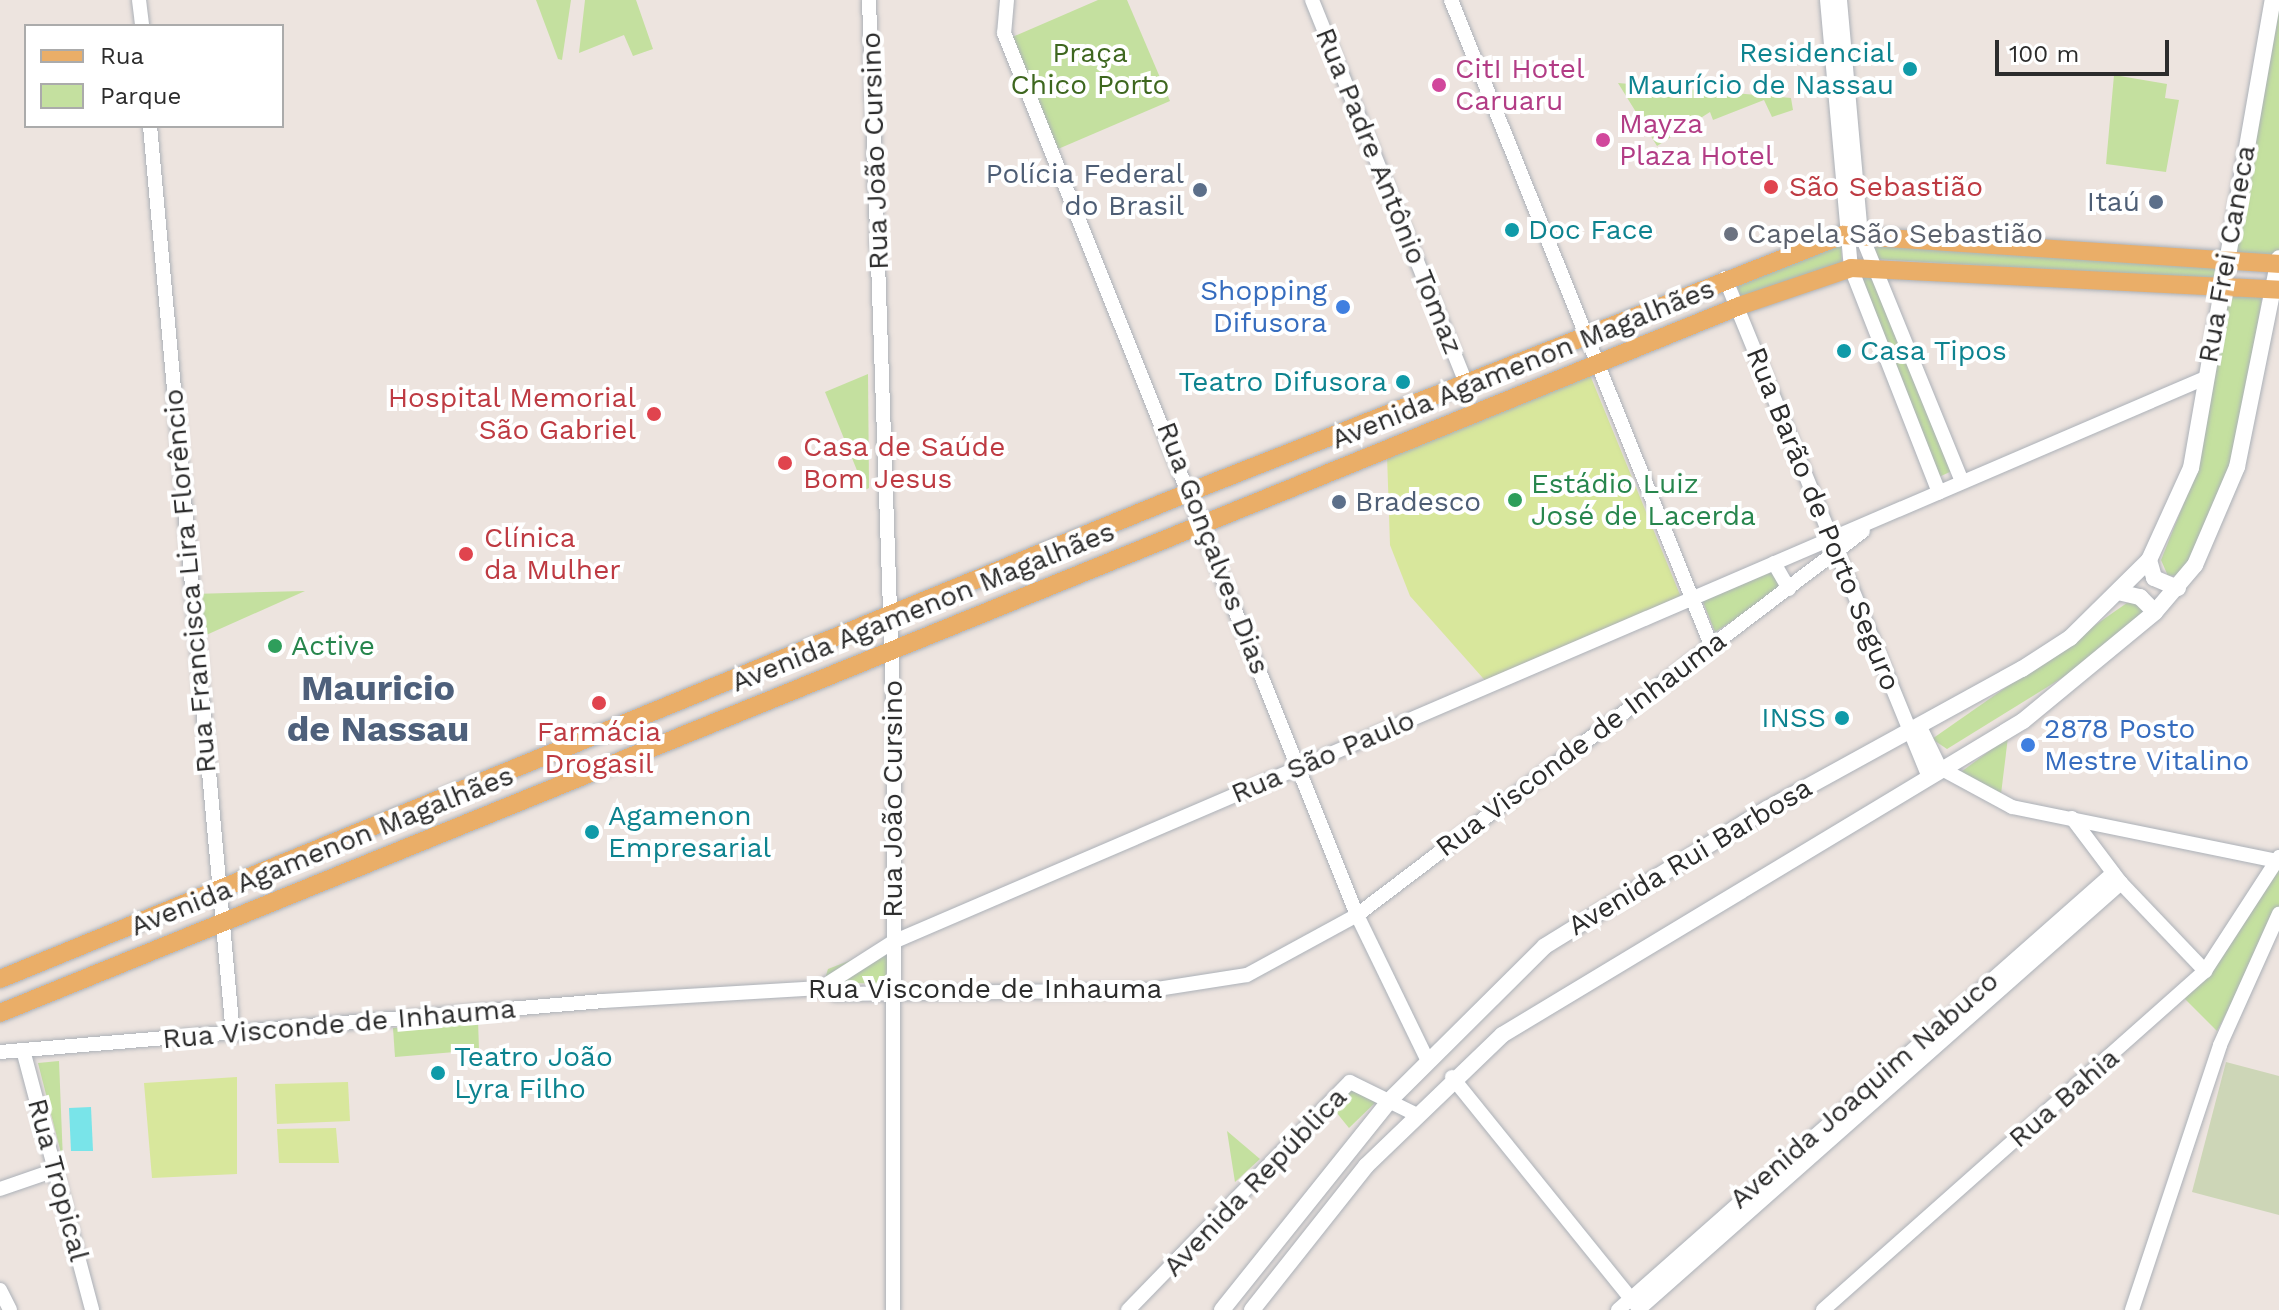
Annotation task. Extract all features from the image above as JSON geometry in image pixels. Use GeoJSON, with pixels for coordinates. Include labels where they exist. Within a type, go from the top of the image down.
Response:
{"type":"FeatureCollection","features":[{"type":"Feature","properties":{"kind":"main road","name":"Rua Frei Caneca"},"geometry":{"type":"LineString","coordinates":[[2178,508],[2205,378],[2224,258],[2273,0]]}},
{"type":"Feature","properties":{"kind":"main road","name":"Avenida Agamenon Magalhães"},"geometry":{"type":"LineString","coordinates":[[0,979],[1192,491],[1725,278],[1852,235]]}},
{"type":"Feature","properties":{"kind":"main road"},"geometry":{"type":"LineString","coordinates":[[1852,235],[2278,262]]}},
{"type":"Feature","properties":{"kind":"main road","name":"Avenida Rui Barbosa"},"geometry":{"type":"LineString","coordinates":[[1252,1310],[1415,1114],[1452,1077],[1553,997],[2023,721],[2155,612],[2178,588],[2208,542],[2237,467],[2275,290],[2278,262]]}},
{"type":"Feature","properties":{"kind":"main road","name":"Avenida Agamenon Magalhães"},"geometry":{"type":"LineString","coordinates":[[0,1013],[1739,306],[1851,268],[1871,264],[2221,284],[2275,290]]}},
{"type":"Feature","properties":{"kind":"main road","name":"Avenida Rui Barbosa"},"geometry":{"type":"LineString","coordinates":[[1222,1310],[1390,1100],[1588,913],[2070,638],[2149,560],[2178,508]]}},
{"type":"Feature","properties":{"kind":"main road"},"geometry":{"type":"LineString","coordinates":[[2149,560],[2157,581],[2178,588]]}},
{"type":"Feature","properties":{"kind":"main road"},"geometry":{"type":"LineString","coordinates":[[2118,592],[2140,597],[2155,612]]}},
{"type":"Feature","properties":{"kind":"street"},"geometry":{"type":"LineString","coordinates":[[139,0],[142,24]]}},
{"type":"Feature","properties":{"kind":"street","name":"Rua João Cursino"},"geometry":{"type":"LineString","coordinates":[[869,0],[892,616],[893,1310]]}},
{"type":"Feature","properties":{"kind":"street","name":"Rua Gonçalves Dias"},"geometry":{"type":"LineString","coordinates":[[1007,0],[1004,33],[1192,491],[1297,768],[1357,915],[1428,1061]]}},
{"type":"Feature","properties":{"kind":"street","name":"Rua Padre Antônio Tomaz"},"geometry":{"type":"LineString","coordinates":[[1312,0],[1466,383]]}},
{"type":"Feature","properties":{"kind":"street"},"geometry":{"type":"LineString","coordinates":[[1451,0],[1593,365],[1711,645]]}},
{"type":"Feature","properties":{"kind":"street"},"geometry":{"type":"LineString","coordinates":[[1827,0],[1852,235],[1871,264],[1962,481]]}},
{"type":"Feature","properties":{"kind":"street"},"geometry":{"type":"LineString","coordinates":[[1840,0],[1851,268],[1939,492]]}},
{"type":"Feature","properties":{"kind":"street","name":"Rua Francisca Lira Florêncio"},"geometry":{"type":"LineString","coordinates":[[150,128],[216,890],[233,1035]]}},
{"type":"Feature","properties":{"kind":"street","name":"Rua Barão de Porto Seguro"},"geometry":{"type":"LineString","coordinates":[[1725,278],[1739,306],[1836,557],[1934,772]]}},
{"type":"Feature","properties":{"kind":"street"},"geometry":{"type":"LineString","coordinates":[[1863,531],[1962,481],[2205,378]]}},
{"type":"Feature","properties":{"kind":"street","name":"Rua São Paulo"},"geometry":{"type":"LineString","coordinates":[[821,988],[893,942],[1297,768],[1682,608],[1690,595],[1863,531]]}},
{"type":"Feature","properties":{"kind":"street","name":"Rua Visconde de Inhauma"},"geometry":{"type":"LineString","coordinates":[[0,1052],[821,988],[894,994],[1201,986],[1270,965],[1357,915],[1711,645],[1836,557],[1863,531]]}},
{"type":"Feature","properties":{"kind":"street"},"geometry":{"type":"LineString","coordinates":[[1774,563],[1789,589]]}},
{"type":"Feature","properties":{"kind":"street"},"geometry":{"type":"LineString","coordinates":[[1934,772],[2012,807],[2278,859]]}},
{"type":"Feature","properties":{"kind":"street"},"geometry":{"type":"LineString","coordinates":[[2072,818],[2117,878],[2205,971]]}},
{"type":"Feature","properties":{"kind":"street","name":"Rua Bahia"},"geometry":{"type":"LineString","coordinates":[[1823,1310],[2205,971],[2278,859]]}},
{"type":"Feature","properties":{"kind":"street","name":"Avenida Joaquim Nabuco"},"geometry":{"type":"LineString","coordinates":[[1618,1310],[1638,1307],[2117,878]]}},
{"type":"Feature","properties":{"kind":"street"},"geometry":{"type":"LineString","coordinates":[[2132,1310],[2220,1045],[2279,914]]}},
{"type":"Feature","properties":{"kind":"street","name":"Rua Tropical"},"geometry":{"type":"LineString","coordinates":[[23,1050],[92,1310]]}},
{"type":"Feature","properties":{"kind":"street"},"geometry":{"type":"LineString","coordinates":[[1452,1077],[1638,1307]]}},
{"type":"Feature","properties":{"kind":"street","name":"Avenida República"},"geometry":{"type":"LineString","coordinates":[[1128,1310],[1350,1082],[1390,1100]]}},
{"type":"Feature","properties":{"kind":"street"},"geometry":{"type":"LineString","coordinates":[[1390,1100],[1415,1114]]}},
{"type":"Feature","properties":{"kind":"street"},"geometry":{"type":"LineString","coordinates":[[0,1189],[55,1170]]}},
{"type":"Feature","properties":{"kind":"street"},"geometry":{"type":"LineString","coordinates":[[0,1290],[10,1310]]}},
{"type":"Feature","properties":{"kind":"green space"},"geometry":{"type":"Polygon","coordinates":[[[536,0],[571,0],[562,60],[558,59],[536,0]]]}},
{"type":"Feature","properties":{"kind":"green space"},"geometry":{"type":"Polygon","coordinates":[[[585,0],[636,0],[653,49],[633,56],[624,35],[579,53],[585,0]]]}},
{"type":"Feature","properties":{"kind":"green space","name":"Praça Chico Porto"},"geometry":{"type":"Polygon","coordinates":[[[1098,0],[1127,0],[1170,101],[1058,149],[1010,38],[1098,0]]]}},
{"type":"Feature","properties":{"kind":"green space"},"geometry":{"type":"Polygon","coordinates":[[[2279,0],[2279,251],[2276,260],[2225,257],[2279,0]]]}},
{"type":"Feature","properties":{"kind":"green space"},"geometry":{"type":"Polygon","coordinates":[[[2114,75],[2167,84],[2165,98],[2179,100],[2166,172],[2106,164],[2114,75]]]}},
{"type":"Feature","properties":{"kind":"green space"},"geometry":{"type":"Polygon","coordinates":[[[1618,83],[1791,98],[1793,110],[1772,117],[1764,100],[1713,120],[1710,112],[1657,146],[1618,83]]]}},
{"type":"Feature","properties":{"kind":"green space"},"geometry":{"type":"Polygon","coordinates":[[[1866,241],[2216,265],[2215,279],[1873,259],[1866,241]]]}},
{"type":"Feature","properties":{"kind":"green space"},"geometry":{"type":"Polygon","coordinates":[[[1841,243],[1842,264],[1741,298],[1736,281],[1841,243]]]}},
{"type":"Feature","properties":{"kind":"green space"},"geometry":{"type":"Polygon","coordinates":[[[1869,268],[1954,470],[1939,477],[1855,270],[1869,268]]]}},
{"type":"Feature","properties":{"kind":"green space"},"geometry":{"type":"Polygon","coordinates":[[[2224,291],[2262,297],[2242,425],[2211,528],[2179,575],[2168,576],[2161,560],[2196,473],[2224,291]]]}},
{"type":"Feature","properties":{"kind":"green space"},"geometry":{"type":"Polygon","coordinates":[[[868,374],[869,488],[865,490],[825,392],[868,374]]]}},
{"type":"Feature","properties":{"kind":"green space","name":"Estádio Luiz José de Lacerda"},"geometry":{"type":"Polygon","coordinates":[[[1590,375],[1683,602],[1490,686],[1410,596],[1390,545],[1387,455],[1590,375]]]}},
{"type":"Feature","properties":{"kind":"green space"},"geometry":{"type":"Polygon","coordinates":[[[1771,568],[1781,578],[1778,592],[1715,632],[1700,594],[1771,568]]]}},
{"type":"Feature","properties":{"kind":"green space"},"geometry":{"type":"Polygon","coordinates":[[[305,591],[195,640],[192,594],[305,591]]]}},
{"type":"Feature","properties":{"kind":"green space"},"geometry":{"type":"Polygon","coordinates":[[[2134,598],[2147,608],[2143,617],[2078,668],[1947,749],[1932,739],[2134,598]]]}},
{"type":"Feature","properties":{"kind":"green space"},"geometry":{"type":"Polygon","coordinates":[[[2008,737],[2001,794],[1961,772],[2008,737]]]}},
{"type":"Feature","properties":{"kind":"green space"},"geometry":{"type":"Polygon","coordinates":[[[2279,863],[2279,912],[2217,1031],[2183,997],[2279,863]]]}},
{"type":"Feature","properties":{"kind":"green space"},"geometry":{"type":"Polygon","coordinates":[[[877,950],[889,952],[885,984],[824,982],[828,969],[877,950]]]}},
{"type":"Feature","properties":{"kind":"green space"},"geometry":{"type":"Polygon","coordinates":[[[478,1020],[479,1050],[395,1057],[393,1028],[478,1020]]]}},
{"type":"Feature","properties":{"kind":"green space"},"geometry":{"type":"Polygon","coordinates":[[[59,1061],[63,1161],[38,1063],[59,1061]]]}},
{"type":"Feature","properties":{"kind":"green space"},"geometry":{"type":"Polygon","coordinates":[[[2226,1062],[2279,1076],[2279,1215],[2192,1192],[2226,1062]]]}},
{"type":"Feature","properties":{"kind":"green space"},"geometry":{"type":"Polygon","coordinates":[[[237,1077],[237,1174],[152,1178],[144,1083],[237,1077]]]}},
{"type":"Feature","properties":{"kind":"green space"},"geometry":{"type":"Polygon","coordinates":[[[348,1082],[350,1121],[277,1124],[275,1084],[348,1082]]]}},
{"type":"Feature","properties":{"kind":"green space"},"geometry":{"type":"Polygon","coordinates":[[[1351,1089],[1382,1096],[1349,1128],[1332,1107],[1351,1089]]]}},
{"type":"Feature","properties":{"kind":"green space"},"geometry":{"type":"Polygon","coordinates":[[[336,1128],[339,1163],[279,1163],[277,1129],[336,1128]]]}},
{"type":"Feature","properties":{"kind":"green space"},"geometry":{"type":"Polygon","coordinates":[[[1227,1131],[1260,1159],[1235,1182],[1227,1131]]]}},
{"type":"Feature","properties":{"kind":"water"},"geometry":{"type":"Polygon","coordinates":[[[91,1107],[93,1151],[71,1151],[69,1108],[91,1107]]]}},
{"type":"Feature","properties":{"kind":"place","name":"Residencial Maurício de Nassau"},"geometry":{"type":"Point","coordinates":[1910,69]}},
{"type":"Feature","properties":{"kind":"place","name":"CitI Hotel Caruaru"},"geometry":{"type":"Point","coordinates":[1439,85]}},
{"type":"Feature","properties":{"kind":"place","name":"Mayza Plaza Hotel"},"geometry":{"type":"Point","coordinates":[1603,140]}},
{"type":"Feature","properties":{"kind":"place","name":"São Sebastião"},"geometry":{"type":"Point","coordinates":[1771,187]}},
{"type":"Feature","properties":{"kind":"place","name":"Polícia Federal do Brasil"},"geometry":{"type":"Point","coordinates":[1200,190]}},
{"type":"Feature","properties":{"kind":"place","name":"Itaú"},"geometry":{"type":"Point","coordinates":[2156,202]}},
{"type":"Feature","properties":{"kind":"place","name":"Doc Face"},"geometry":{"type":"Point","coordinates":[1512,230]}},
{"type":"Feature","properties":{"kind":"place","name":"Capela São Sebastião"},"geometry":{"type":"Point","coordinates":[1731,234]}},
{"type":"Feature","properties":{"kind":"place","name":"Shopping Difusora"},"geometry":{"type":"Point","coordinates":[1343,307]}},
{"type":"Feature","properties":{"kind":"place","name":"Casa Tipos"},"geometry":{"type":"Point","coordinates":[1844,351]}},
{"type":"Feature","properties":{"kind":"place","name":"Teatro Difusora"},"geometry":{"type":"Point","coordinates":[1403,382]}},
{"type":"Feature","properties":{"kind":"place","name":"Hospital Memorial São Gabriel"},"geometry":{"type":"Point","coordinates":[654,414]}},
{"type":"Feature","properties":{"kind":"place","name":"Casa de Saúde Bom Jesus"},"geometry":{"type":"Point","coordinates":[785,463]}},
{"type":"Feature","properties":{"kind":"place","name":"Estádio Luiz José de Lacerda"},"geometry":{"type":"Point","coordinates":[1515,500]}},
{"type":"Feature","properties":{"kind":"place","name":"Bradesco"},"geometry":{"type":"Point","coordinates":[1339,502]}},
{"type":"Feature","properties":{"kind":"place","name":"Clínica da Mulher"},"geometry":{"type":"Point","coordinates":[466,554]}},
{"type":"Feature","properties":{"kind":"place","name":"Active"},"geometry":{"type":"Point","coordinates":[275,646]}},
{"type":"Feature","properties":{"kind":"place","name":"Farmácia Drogasil"},"geometry":{"type":"Point","coordinates":[599,703]}},
{"type":"Feature","properties":{"kind":"place","name":"INSS"},"geometry":{"type":"Point","coordinates":[1842,718]}},
{"type":"Feature","properties":{"kind":"place","name":"2878 Posto Mestre Vitalino"},"geometry":{"type":"Point","coordinates":[2028,745]}},
{"type":"Feature","properties":{"kind":"place","name":"Agamenon Empresarial"},"geometry":{"type":"Point","coordinates":[592,832]}},
{"type":"Feature","properties":{"kind":"place","name":"Teatro João Lyra Filho"},"geometry":{"type":"Point","coordinates":[438,1073]}},
{"type":"Feature","properties":{"kind":"district","name":"Mauricio de Nassau"},"geometry":{"type":"Point","coordinates":[378,708]}}]}
